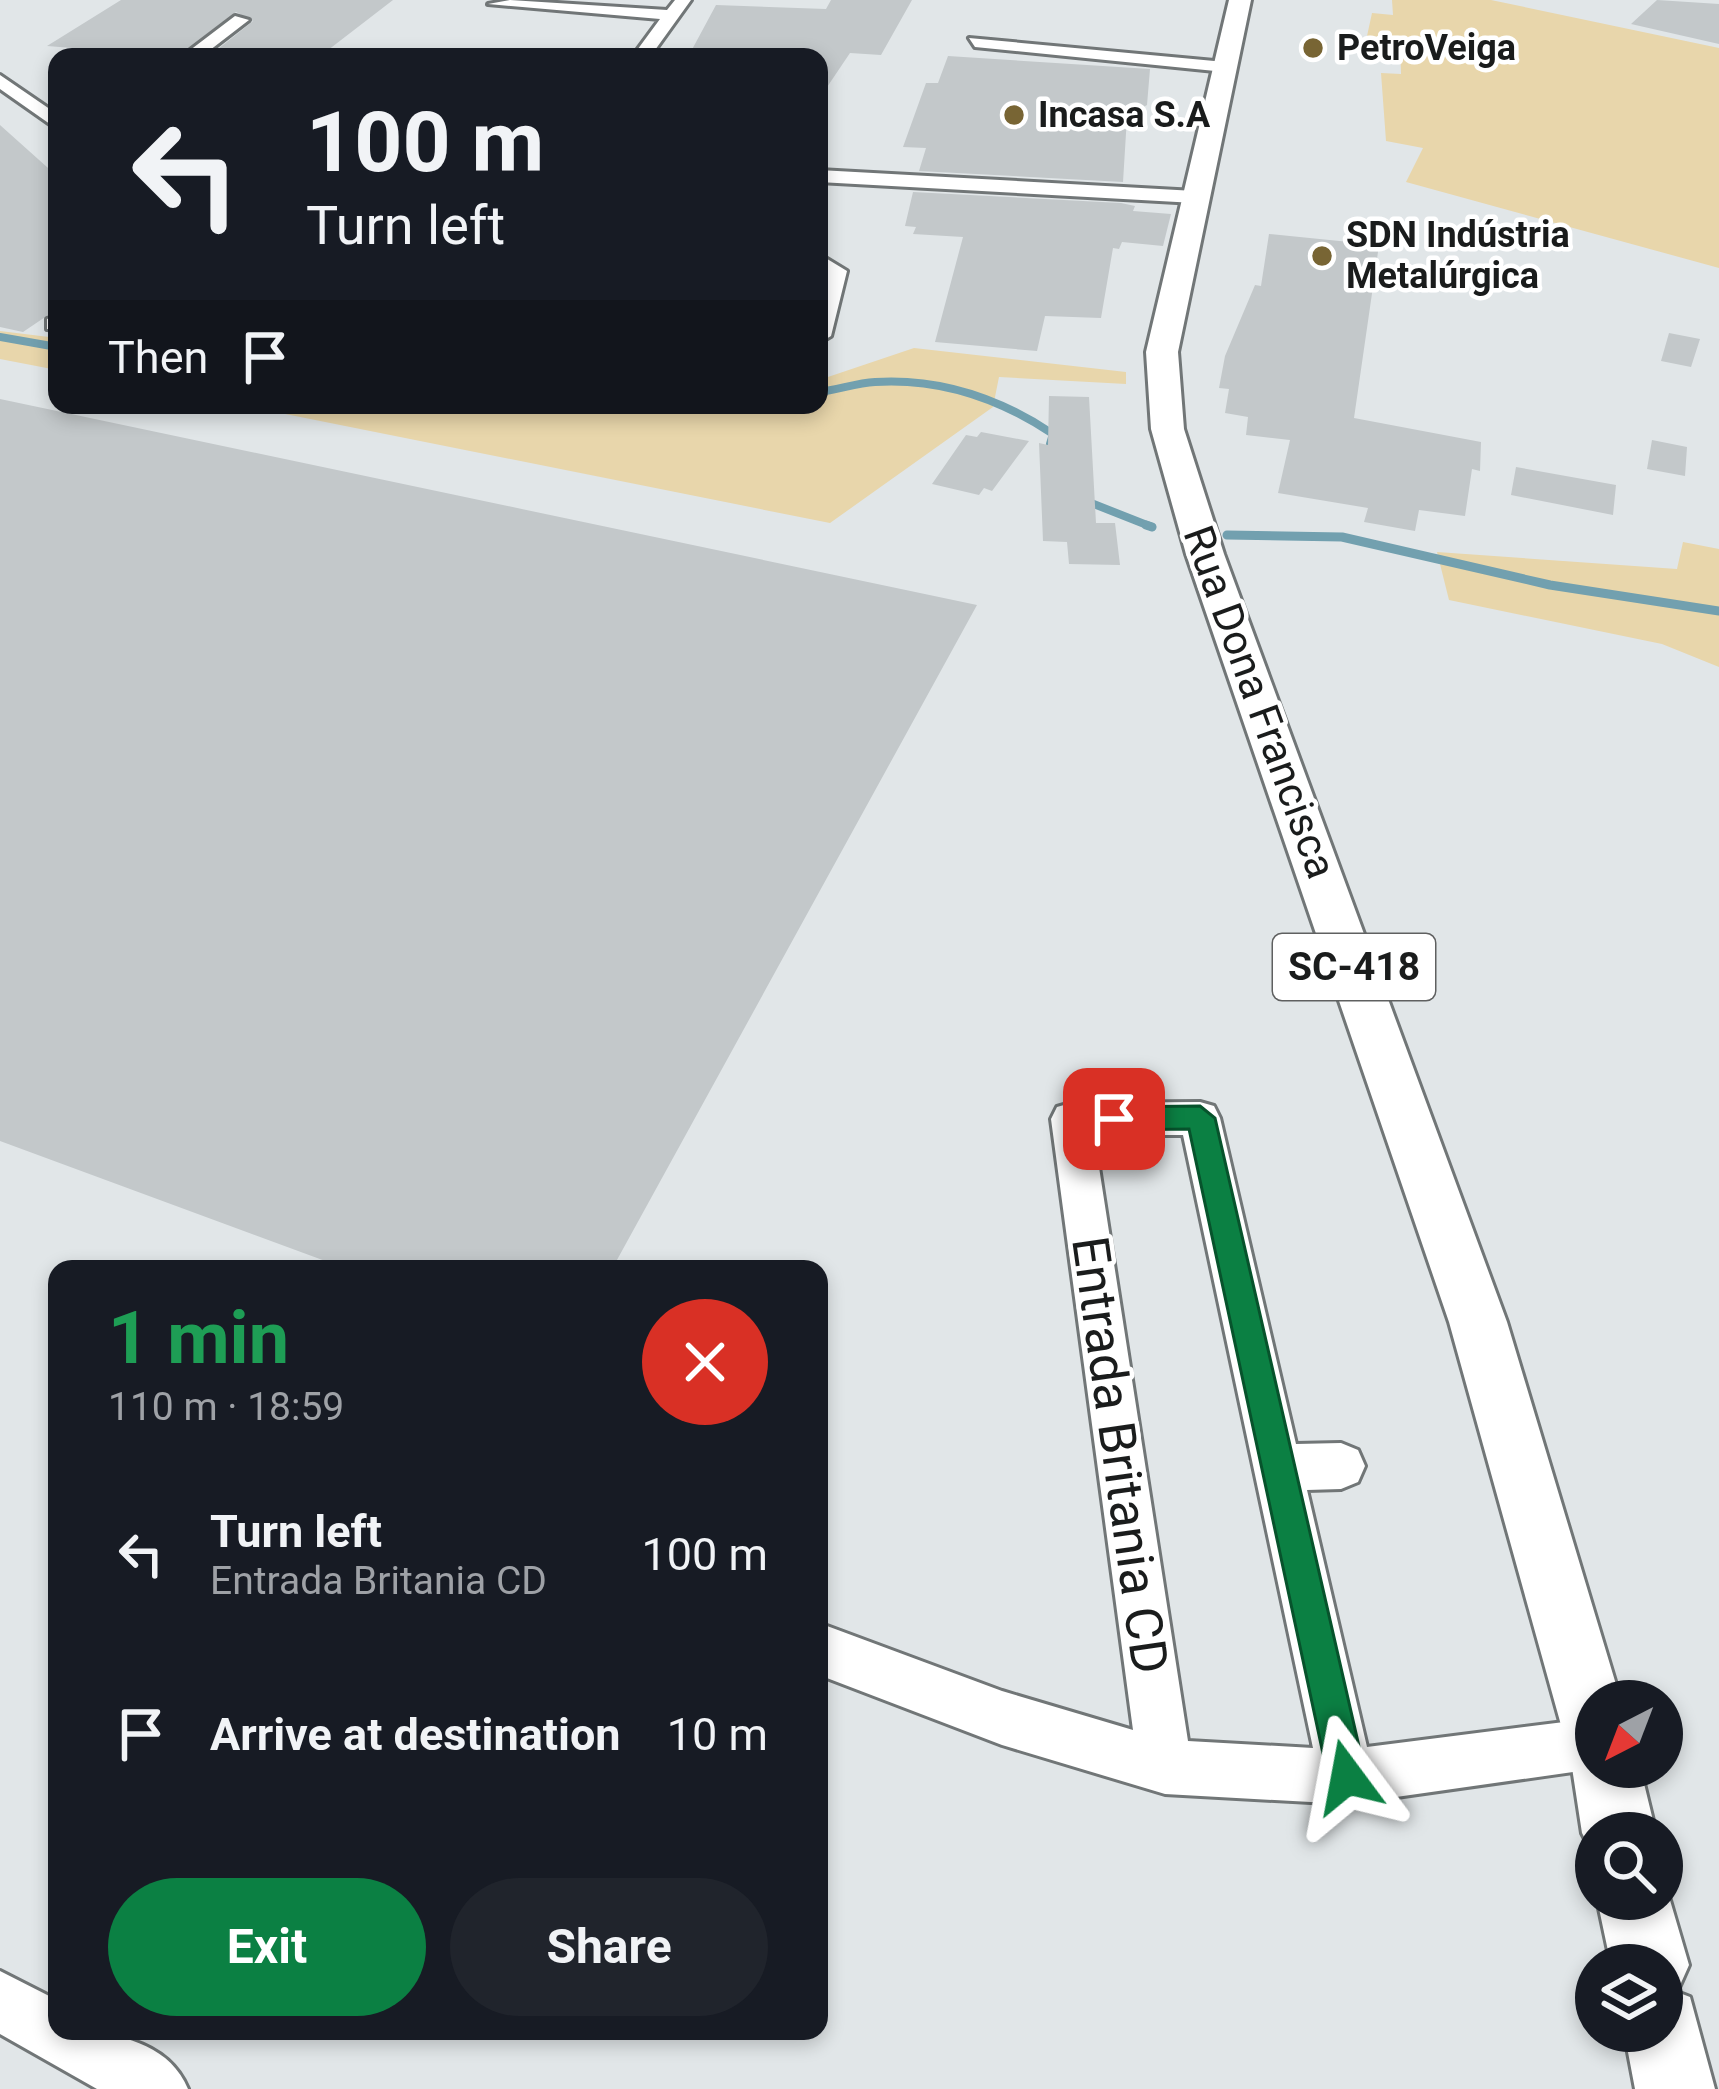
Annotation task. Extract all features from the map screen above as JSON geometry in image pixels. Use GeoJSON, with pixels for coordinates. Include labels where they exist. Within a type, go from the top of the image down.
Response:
{"type":"FeatureCollection","features":[{"type":"Feature","properties":{"kind":"main road","name":"Rua Dona Francisca"},"geometry":{"type":"LineString","coordinates":[[1240,0],[1162,352],[1159,392],[1165,424],[1205,554],[1478,1322],[1579,1680]]}},
{"type":"Feature","properties":{"kind":"main road"},"geometry":{"type":"LineString","coordinates":[[1667,2052],[1675,2089]]}},
{"type":"Feature","properties":{"kind":"street"},"geometry":{"type":"LineString","coordinates":[[496,4],[677,7]]}},
{"type":"Feature","properties":{"kind":"street"},"geometry":{"type":"LineString","coordinates":[[647,48],[677,7]]}},
{"type":"Feature","properties":{"kind":"street"},"geometry":{"type":"LineString","coordinates":[[202,48],[241,20]]}},
{"type":"Feature","properties":{"kind":"street"},"geometry":{"type":"LineString","coordinates":[[975,42],[1225,67]]}},
{"type":"Feature","properties":{"kind":"street"},"geometry":{"type":"LineString","coordinates":[[0,80],[48,116]]}},
{"type":"Feature","properties":{"kind":"street"},"geometry":{"type":"LineString","coordinates":[[828,182],[1195,197]]}},
{"type":"Feature","properties":{"kind":"street"},"geometry":{"type":"LineString","coordinates":[[828,266],[836,271],[828,302]]}},
{"type":"Feature","properties":{"kind":"street","name":"Entrada Britania CD"},"geometry":{"type":"LineString","coordinates":[[1165,1767],[1070,1119],[1200,1118],[1347,1777]]}},
{"type":"Feature","properties":{"kind":"street"},"geometry":{"type":"LineString","coordinates":[[1277,1467],[1341,1466]]}},
{"type":"Feature","properties":{"kind":"street"},"geometry":{"type":"LineString","coordinates":[[828,1652],[1002,1718],[1165,1767],[1347,1777],[1575,1743]]}},
{"type":"Feature","properties":{"kind":"street"},"geometry":{"type":"LineString","coordinates":[[0,2001],[48,2028]]}},
{"type":"Feature","properties":{"kind":"street"},"geometry":{"type":"LineString","coordinates":[[70,2040],[157,2089]]}},
{"type":"Feature","properties":{"kind":"shaded area"},"geometry":{"type":"Polygon","coordinates":[[[1392,0],[1491,0],[1719,48],[1719,268],[1406,182],[1423,148],[1386,141],[1381,73],[1401,74],[1400,39],[1367,36],[1372,13],[1393,15],[1392,0]]]}},
{"type":"Feature","properties":{"kind":"shaded area"},"geometry":{"type":"Polygon","coordinates":[[[0,331],[48,337],[48,368],[0,359],[0,331]]]}},
{"type":"Feature","properties":{"kind":"shaded area"},"geometry":{"type":"Polygon","coordinates":[[[914,348],[1126,372],[1126,384],[999,377],[993,407],[830,523],[285,414],[828,414],[828,377],[914,348]]]}},
{"type":"Feature","properties":{"kind":"shaded area"},"geometry":{"type":"Polygon","coordinates":[[[1683,542],[1719,549],[1719,667],[1662,644],[1449,600],[1437,552],[1677,569],[1683,542]]]}},
{"type":"Feature","properties":{"kind":"building"},"geometry":{"type":"Polygon","coordinates":[[[121,0],[393,0],[331,48],[219,48],[253,21],[236,12],[188,48],[47,46],[121,0]]]}},
{"type":"Feature","properties":{"kind":"building"},"geometry":{"type":"Polygon","coordinates":[[[831,0],[912,0],[881,55],[850,53],[828,86],[828,48],[693,48],[716,5],[826,9],[831,0]]]}},
{"type":"Feature","properties":{"kind":"building"},"geometry":{"type":"Polygon","coordinates":[[[1657,0],[1719,4],[1719,44],[1631,24],[1657,0]]]}},
{"type":"Feature","properties":{"kind":"building","name":"Incasa S.A"},"geometry":{"type":"Polygon","coordinates":[[[948,56],[1150,69],[1147,105],[1127,117],[1123,182],[919,171],[926,148],[903,147],[926,83],[938,83],[948,56]]]}},
{"type":"Feature","properties":{"kind":"building"},"geometry":{"type":"Polygon","coordinates":[[[0,125],[48,168],[48,315],[23,332],[0,327],[0,125]]]}},
{"type":"Feature","properties":{"kind":"building"},"geometry":{"type":"Polygon","coordinates":[[[913,192],[1121,203],[1135,206],[1133,211],[1171,214],[1163,246],[1122,242],[1119,249],[1113,248],[1101,318],[1045,316],[1037,351],[935,342],[963,237],[913,234],[916,227],[905,226],[913,192]]]}},
{"type":"Feature","properties":{"kind":"building"},"geometry":{"type":"Polygon","coordinates":[[[1269,234],[1379,245],[1354,418],[1481,442],[1480,471],[1472,469],[1465,516],[1419,510],[1415,531],[1364,522],[1368,508],[1278,493],[1290,440],[1246,435],[1248,417],[1225,413],[1229,389],[1219,388],[1225,356],[1255,285],[1261,286],[1269,234]]]}},
{"type":"Feature","properties":{"kind":"building"},"geometry":{"type":"Polygon","coordinates":[[[1669,333],[1700,339],[1691,367],[1661,361],[1669,333]]]}},
{"type":"Feature","properties":{"kind":"building"},"geometry":{"type":"Polygon","coordinates":[[[1049,396],[1089,397],[1096,523],[1115,523],[1120,565],[1069,564],[1067,542],[1043,541],[1039,443],[1048,445],[1049,396]]]}},
{"type":"Feature","properties":{"kind":"building"},"geometry":{"type":"Polygon","coordinates":[[[0,399],[48,409],[48,414],[71,414],[977,605],[617,1260],[323,1260],[0,1141],[0,399]]]}},
{"type":"Feature","properties":{"kind":"building"},"geometry":{"type":"Polygon","coordinates":[[[981,432],[1029,441],[992,491],[984,488],[979,495],[932,484],[966,435],[977,437],[981,432]]]}},
{"type":"Feature","properties":{"kind":"building"},"geometry":{"type":"Polygon","coordinates":[[[1652,440],[1687,447],[1685,476],[1647,469],[1652,440]]]}},
{"type":"Feature","properties":{"kind":"building"},"geometry":{"type":"Polygon","coordinates":[[[1516,467],[1616,485],[1613,515],[1511,495],[1516,467]]]}},
{"type":"Feature","properties":{"kind":"waterway"},"geometry":{"type":"LineString","coordinates":[[0,337],[48,345]]}},
{"type":"Feature","properties":{"kind":"waterway"},"geometry":{"type":"LineString","coordinates":[[828,390],[875,382],[946,387],[1033,421],[1053,434],[1050,444]]}},
{"type":"Feature","properties":{"kind":"waterway"},"geometry":{"type":"LineString","coordinates":[[1081,499],[1152,527],[1146,525]]}},
{"type":"Feature","properties":{"kind":"waterway"},"geometry":{"type":"LineString","coordinates":[[1227,535],[1342,537],[1550,585],[1719,611]]}},
{"type":"Feature","properties":{"kind":"place","name":"PetroVeiga"},"geometry":{"type":"Point","coordinates":[1313,48]}},
{"type":"Feature","properties":{"kind":"place","name":"Incasa S.A"},"geometry":{"type":"Point","coordinates":[1014,115]}},
{"type":"Feature","properties":{"kind":"place","name":"SDN Indústria Metalúrgica"},"geometry":{"type":"Point","coordinates":[1322,256]}},
{"type":"Feature","properties":{"kind":"route"},"geometry":{"type":"LineString","coordinates":[[1114,1119],[1200,1118],[1347,1777]]}}]}
